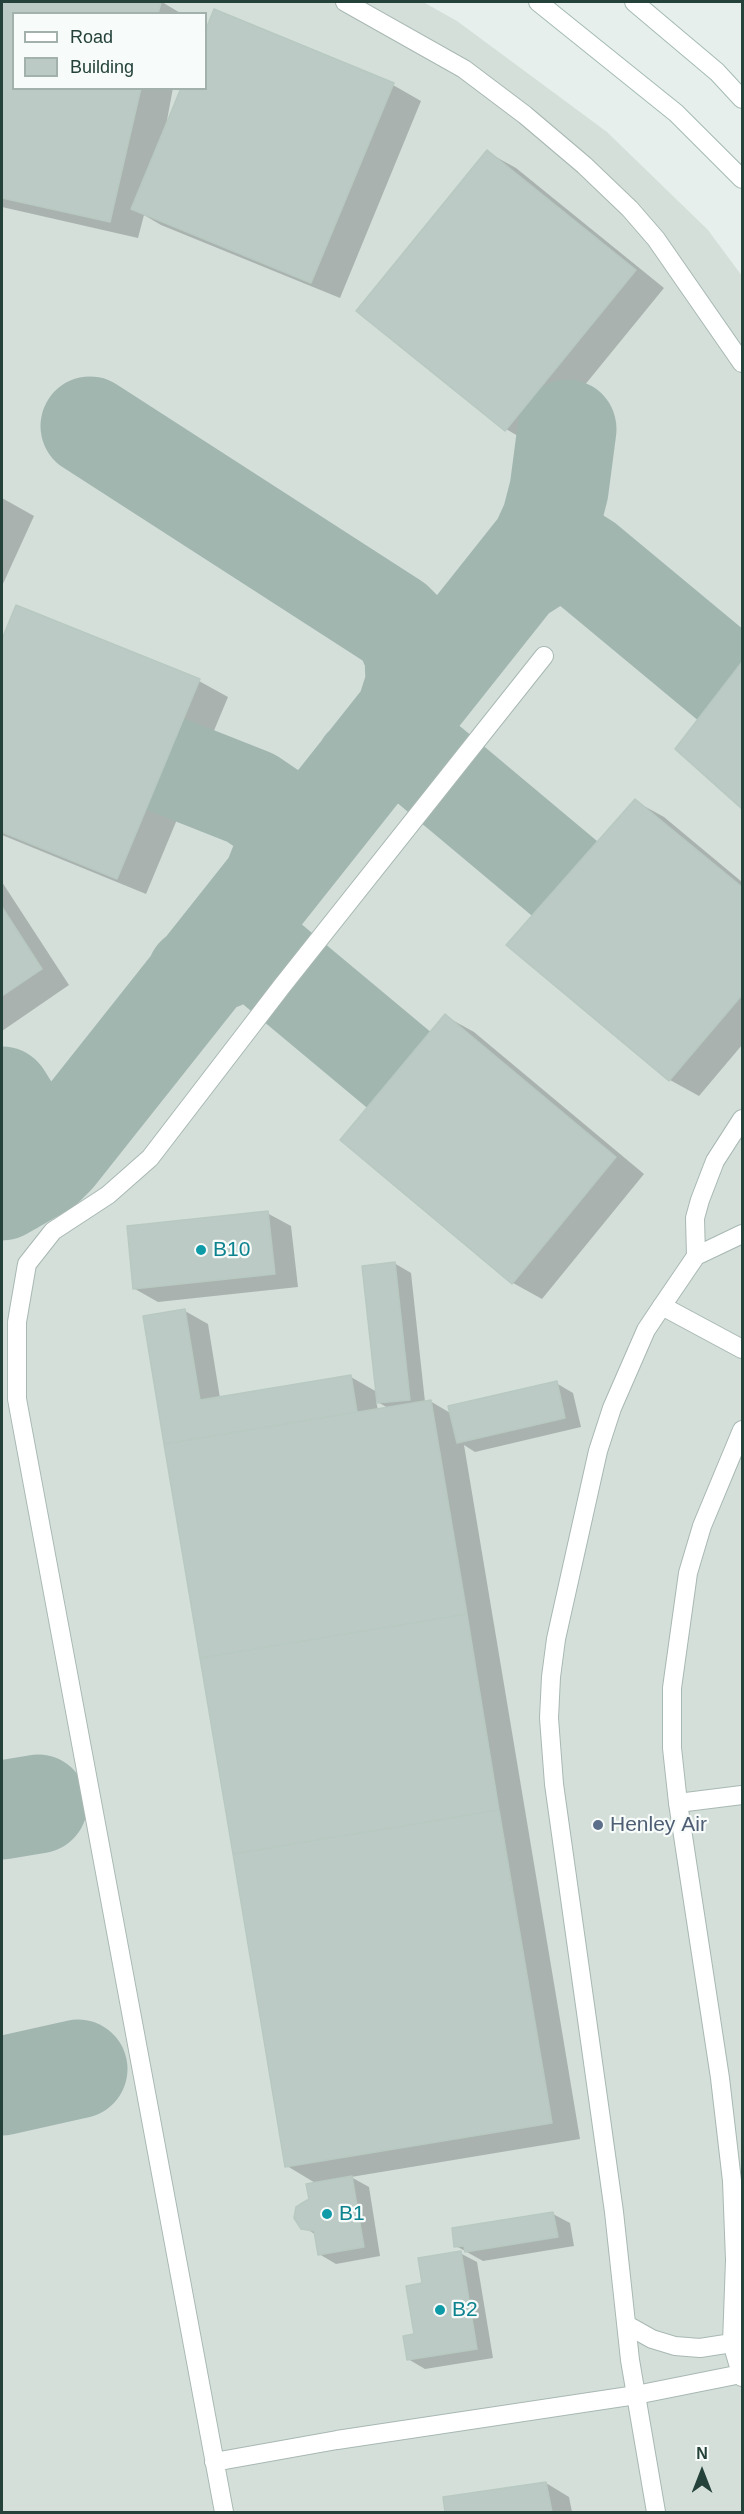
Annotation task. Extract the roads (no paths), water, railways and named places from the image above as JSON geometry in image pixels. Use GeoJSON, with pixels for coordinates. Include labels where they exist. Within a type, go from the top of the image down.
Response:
{"type":"FeatureCollection","features":[{"type":"Feature","properties":{"kind":"street"},"geometry":{"type":"LineString","coordinates":[[345,2],[464,69],[525,115],[584,165],[630,209],[656,239],[742,363]]}},
{"type":"Feature","properties":{"kind":"street"},"geometry":{"type":"LineString","coordinates":[[538,2],[676,113],[742,179]]}},
{"type":"Feature","properties":{"kind":"street"},"geometry":{"type":"LineString","coordinates":[[634,2],[717,72],[742,99]]}},
{"type":"Feature","properties":{"kind":"street"},"geometry":{"type":"LineString","coordinates":[[224,2512],[17,1399],[17,1322],[27,1264],[53,1231],[108,1195],[150,1158],[282,986],[544,656]]}},
{"type":"Feature","properties":{"kind":"street"},"geometry":{"type":"LineString","coordinates":[[696,1256],[695,1218],[700,1200],[715,1161],[742,1119]]}},
{"type":"Feature","properties":{"kind":"street"},"geometry":{"type":"LineString","coordinates":[[656,2512],[636,2395],[614,2212],[554,1784],[549,1718],[556,1639],[597,1451],[612,1408],[638,1345],[696,1256],[742,1233]]}},
{"type":"Feature","properties":{"kind":"street"},"geometry":{"type":"LineString","coordinates":[[662,1306],[742,1349]]}},
{"type":"Feature","properties":{"kind":"street"},"geometry":{"type":"LineString","coordinates":[[214,2462],[337,2440],[636,2395],[742,2375],[732,2343],[735,2260],[731,2172],[720,2079],[678,1803],[672,1748],[672,1688],[688,1573],[702,1526],[742,1430]]}},
{"type":"Feature","properties":{"kind":"street"},"geometry":{"type":"LineString","coordinates":[[678,1803],[742,1795]]}},
{"type":"Feature","properties":{"kind":"street"},"geometry":{"type":"LineString","coordinates":[[627,2325],[652,2339],[675,2346],[700,2348],[732,2343]]}},
{"type":"Feature","properties":{"kind":"place","name":"B10"},"geometry":{"type":"Point","coordinates":[201,1250]}},
{"type":"Feature","properties":{"kind":"place","name":"Henley Air"},"geometry":{"type":"Point","coordinates":[598,1825]}},
{"type":"Feature","properties":{"kind":"place","name":"B1"},"geometry":{"type":"Point","coordinates":[327,2214]}},
{"type":"Feature","properties":{"kind":"place","name":"B2"},"geometry":{"type":"Point","coordinates":[440,2310]}}]}
